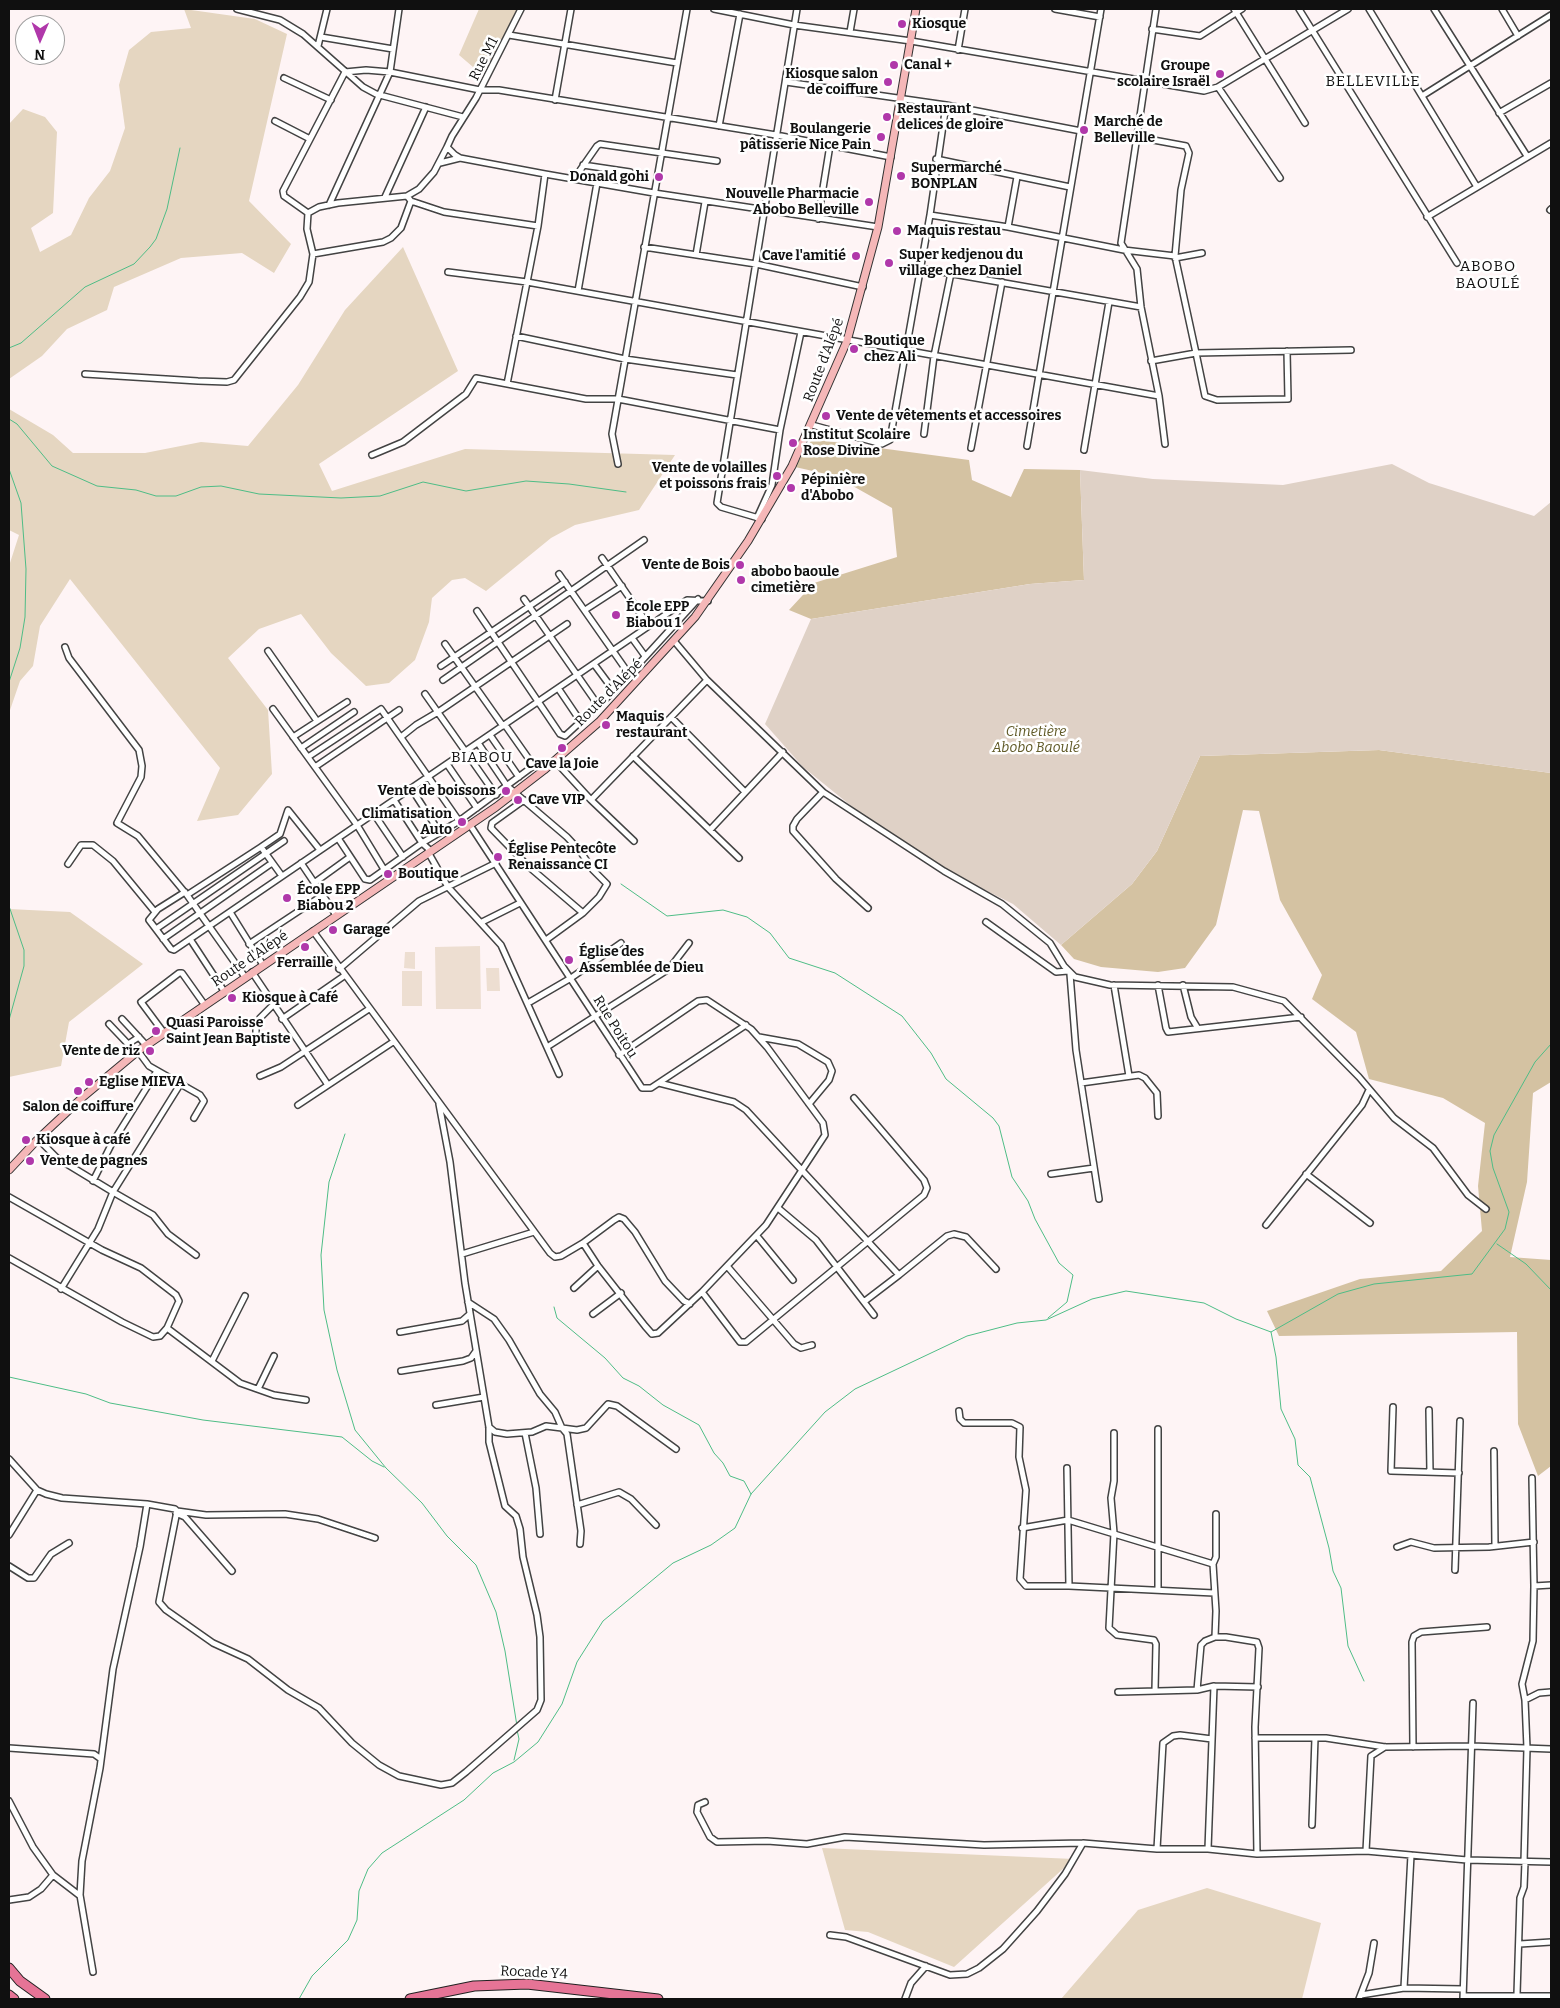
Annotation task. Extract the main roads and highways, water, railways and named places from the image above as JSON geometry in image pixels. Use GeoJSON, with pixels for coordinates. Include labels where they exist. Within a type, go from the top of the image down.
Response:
{"type":"FeatureCollection","features":[{"type":"Feature","properties":{"kind":"highway"},"geometry":{"type":"LineString","coordinates":[[9,1968],[20,1981],[46,1999]]}},
{"type":"Feature","properties":{"kind":"highway","name":"Rocade Y4"},"geometry":{"type":"LineString","coordinates":[[410,1999],[474,1986],[527,1984],[658,1999]]}},
{"type":"Feature","properties":{"kind":"highway"},"geometry":{"type":"LineString","coordinates":[[9,1995],[14,1999]]}},
{"type":"Feature","properties":{"kind":"main road","name":"Route d'Alépé"},"geometry":{"type":"LineString","coordinates":[[9,1170],[38,1139],[146,1045],[470,824],[516,792],[555,761],[599,722],[675,642],[708,601],[798,455],[847,341],[878,227],[892,157],[916,9]]}},
{"type":"Feature","properties":{"kind":"waterway"},"geometry":{"type":"LineString","coordinates":[[9,348],[21,343],[85,287],[134,264],[150,247],[156,239],[167,209],[180,148]]}},
{"type":"Feature","properties":{"kind":"waterway"},"geometry":{"type":"LineString","coordinates":[[9,419],[17,424],[52,466],[97,486],[136,490],[156,496],[176,496],[201,487],[221,486],[259,494],[341,498],[380,496],[423,482],[466,491],[526,481],[569,484],[626,492]]}},
{"type":"Feature","properties":{"kind":"waterway"},"geometry":{"type":"LineString","coordinates":[[9,469],[21,503],[26,569],[25,617],[20,648],[9,682]]}},
{"type":"Feature","properties":{"kind":"waterway"},"geometry":{"type":"LineString","coordinates":[[621,884],[667,916],[723,910],[747,917],[770,933],[789,958],[835,973],[902,1016],[931,1053],[946,1079],[993,1118],[999,1126],[1012,1177],[1028,1201],[1035,1219],[1059,1263],[1073,1275],[1067,1302],[1048,1318]]}},
{"type":"Feature","properties":{"kind":"waterway"},"geometry":{"type":"LineString","coordinates":[[9,906],[24,950],[24,966],[9,1020]]}},
{"type":"Feature","properties":{"kind":"waterway"},"geometry":{"type":"LineString","coordinates":[[299,1999],[312,1976],[348,1940],[357,1920],[359,1891],[368,1869],[382,1853],[464,1800],[493,1773],[514,1762],[538,1742],[562,1704],[577,1662],[603,1621],[673,1563],[711,1545],[735,1528],[751,1494],[825,1412],[855,1389],[967,1336],[1017,1323],[1046,1320],[1092,1299],[1126,1291],[1204,1303],[1236,1319],[1271,1332],[1338,1294],[1374,1284],[1472,1274],[1505,1229],[1509,1212],[1493,1168],[1490,1151],[1494,1135],[1535,1062],[1551,1044]]}},
{"type":"Feature","properties":{"kind":"waterway"},"geometry":{"type":"LineString","coordinates":[[345,1134],[329,1182],[321,1255],[324,1310],[337,1370],[355,1430],[386,1468],[422,1503],[447,1536],[476,1565],[496,1612],[505,1651],[517,1726]]}},
{"type":"Feature","properties":{"kind":"waterway"},"geometry":{"type":"LineString","coordinates":[[1497,1244],[1526,1264],[1551,1290]]}},
{"type":"Feature","properties":{"kind":"waterway"},"geometry":{"type":"LineString","coordinates":[[554,1307],[557,1318],[605,1358],[623,1378],[639,1386],[663,1405],[699,1425],[714,1453],[723,1463],[730,1476],[744,1481],[751,1494]]}},
{"type":"Feature","properties":{"kind":"waterway"},"geometry":{"type":"LineString","coordinates":[[1271,1332],[1276,1357],[1281,1409],[1295,1439],[1298,1465],[1310,1477],[1329,1548],[1333,1571],[1341,1588],[1348,1646],[1364,1681]]}},
{"type":"Feature","properties":{"kind":"waterway"},"geometry":{"type":"LineString","coordinates":[[9,1377],[86,1394],[110,1403],[203,1420],[342,1437],[372,1461],[384,1467]]}},
{"type":"Feature","properties":{"kind":"waterway"},"geometry":{"type":"LineString","coordinates":[[514,1760],[519,1739],[517,1730]]}},
{"type":"Feature","properties":{"kind":"place","name":"Kiosque"},"geometry":{"type":"Point","coordinates":[902,24]}},
{"type":"Feature","properties":{"kind":"place","name":"Canal +"},"geometry":{"type":"Point","coordinates":[894,65]}},
{"type":"Feature","properties":{"kind":"place","name":"Groupe scolaire Israël"},"geometry":{"type":"Point","coordinates":[1220,74]}},
{"type":"Feature","properties":{"kind":"place","name":"Kiosque salon de coiffure"},"geometry":{"type":"Point","coordinates":[888,82]}},
{"type":"Feature","properties":{"kind":"place","name":"Restaurant delices de gloire"},"geometry":{"type":"Point","coordinates":[887,117]}},
{"type":"Feature","properties":{"kind":"place","name":"Marché de Belleville"},"geometry":{"type":"Point","coordinates":[1084,130]}},
{"type":"Feature","properties":{"kind":"place","name":"Boulangerie pâtisserie Nice Pain"},"geometry":{"type":"Point","coordinates":[881,137]}},
{"type":"Feature","properties":{"kind":"place","name":"Supermarché BONPLAN"},"geometry":{"type":"Point","coordinates":[901,176]}},
{"type":"Feature","properties":{"kind":"place","name":"Donald gohi"},"geometry":{"type":"Point","coordinates":[659,177]}},
{"type":"Feature","properties":{"kind":"place","name":"Nouvelle Pharmacie Abobo Belleville"},"geometry":{"type":"Point","coordinates":[869,202]}},
{"type":"Feature","properties":{"kind":"place","name":"Maquis restau"},"geometry":{"type":"Point","coordinates":[897,231]}},
{"type":"Feature","properties":{"kind":"place","name":"Cave l'amitié"},"geometry":{"type":"Point","coordinates":[856,256]}},
{"type":"Feature","properties":{"kind":"place","name":"Super kedjenou du village chez Daniel"},"geometry":{"type":"Point","coordinates":[889,263]}},
{"type":"Feature","properties":{"kind":"place","name":"Boutique chez Ali"},"geometry":{"type":"Point","coordinates":[854,349]}},
{"type":"Feature","properties":{"kind":"place","name":"Vente de vêtements et accessoires"},"geometry":{"type":"Point","coordinates":[826,416]}},
{"type":"Feature","properties":{"kind":"place","name":"Institut Scolaire Rose Divine"},"geometry":{"type":"Point","coordinates":[793,443]}},
{"type":"Feature","properties":{"kind":"place","name":"Vente de volailles et poissons frais"},"geometry":{"type":"Point","coordinates":[777,476]}},
{"type":"Feature","properties":{"kind":"place","name":"Pépinière d'Abobo"},"geometry":{"type":"Point","coordinates":[791,488]}},
{"type":"Feature","properties":{"kind":"place","name":"Vente de Bois"},"geometry":{"type":"Point","coordinates":[740,565]}},
{"type":"Feature","properties":{"kind":"place","name":"abobo baoule cimetière"},"geometry":{"type":"Point","coordinates":[741,580]}},
{"type":"Feature","properties":{"kind":"place","name":"École EPP Biabou 1"},"geometry":{"type":"Point","coordinates":[616,615]}},
{"type":"Feature","properties":{"kind":"place","name":"Maquis restaurant"},"geometry":{"type":"Point","coordinates":[606,725]}},
{"type":"Feature","properties":{"kind":"place","name":"Cave la Joie"},"geometry":{"type":"Point","coordinates":[562,748]}},
{"type":"Feature","properties":{"kind":"place","name":"Vente de boissons"},"geometry":{"type":"Point","coordinates":[506,791]}},
{"type":"Feature","properties":{"kind":"place","name":"Cave VIP"},"geometry":{"type":"Point","coordinates":[518,800]}},
{"type":"Feature","properties":{"kind":"place","name":"Climatisation Auto"},"geometry":{"type":"Point","coordinates":[462,822]}},
{"type":"Feature","properties":{"kind":"place","name":"Église Pentecôte Renaissance CI"},"geometry":{"type":"Point","coordinates":[498,857]}},
{"type":"Feature","properties":{"kind":"place","name":"Boutique"},"geometry":{"type":"Point","coordinates":[388,874]}},
{"type":"Feature","properties":{"kind":"place","name":"École EPP Biabou 2"},"geometry":{"type":"Point","coordinates":[287,898]}},
{"type":"Feature","properties":{"kind":"place","name":"Garage"},"geometry":{"type":"Point","coordinates":[333,930]}},
{"type":"Feature","properties":{"kind":"place","name":"Ferraille"},"geometry":{"type":"Point","coordinates":[305,947]}},
{"type":"Feature","properties":{"kind":"place","name":"Église des Assemblée de Dieu"},"geometry":{"type":"Point","coordinates":[569,960]}},
{"type":"Feature","properties":{"kind":"place","name":"Kiosque à Café"},"geometry":{"type":"Point","coordinates":[232,998]}},
{"type":"Feature","properties":{"kind":"place","name":"Quasi Paroisse Saint Jean Baptiste"},"geometry":{"type":"Point","coordinates":[156,1031]}},
{"type":"Feature","properties":{"kind":"place","name":"Vente de riz"},"geometry":{"type":"Point","coordinates":[150,1051]}},
{"type":"Feature","properties":{"kind":"place","name":"Eglise MIEVA"},"geometry":{"type":"Point","coordinates":[89,1082]}},
{"type":"Feature","properties":{"kind":"place","name":"Salon de coiffure"},"geometry":{"type":"Point","coordinates":[78,1091]}},
{"type":"Feature","properties":{"kind":"place","name":"Kiosque à café"},"geometry":{"type":"Point","coordinates":[26,1140]}},
{"type":"Feature","properties":{"kind":"place","name":"Vente de pagnes"},"geometry":{"type":"Point","coordinates":[30,1161]}},
{"type":"Feature","properties":{"kind":"district","name":"BELLEVILLE"},"geometry":{"type":"Point","coordinates":[1373,82]}},
{"type":"Feature","properties":{"kind":"district","name":"ABOBO BAOULÉ"},"geometry":{"type":"Point","coordinates":[1488,276]}},
{"type":"Feature","properties":{"kind":"district","name":"BIABOU"},"geometry":{"type":"Point","coordinates":[482,758]}},
{"type":"Feature","properties":{"kind":"park label","name":"Cimetière Abobo Baoulé"},"geometry":{"type":"Point","coordinates":[1036,740]}}]}
